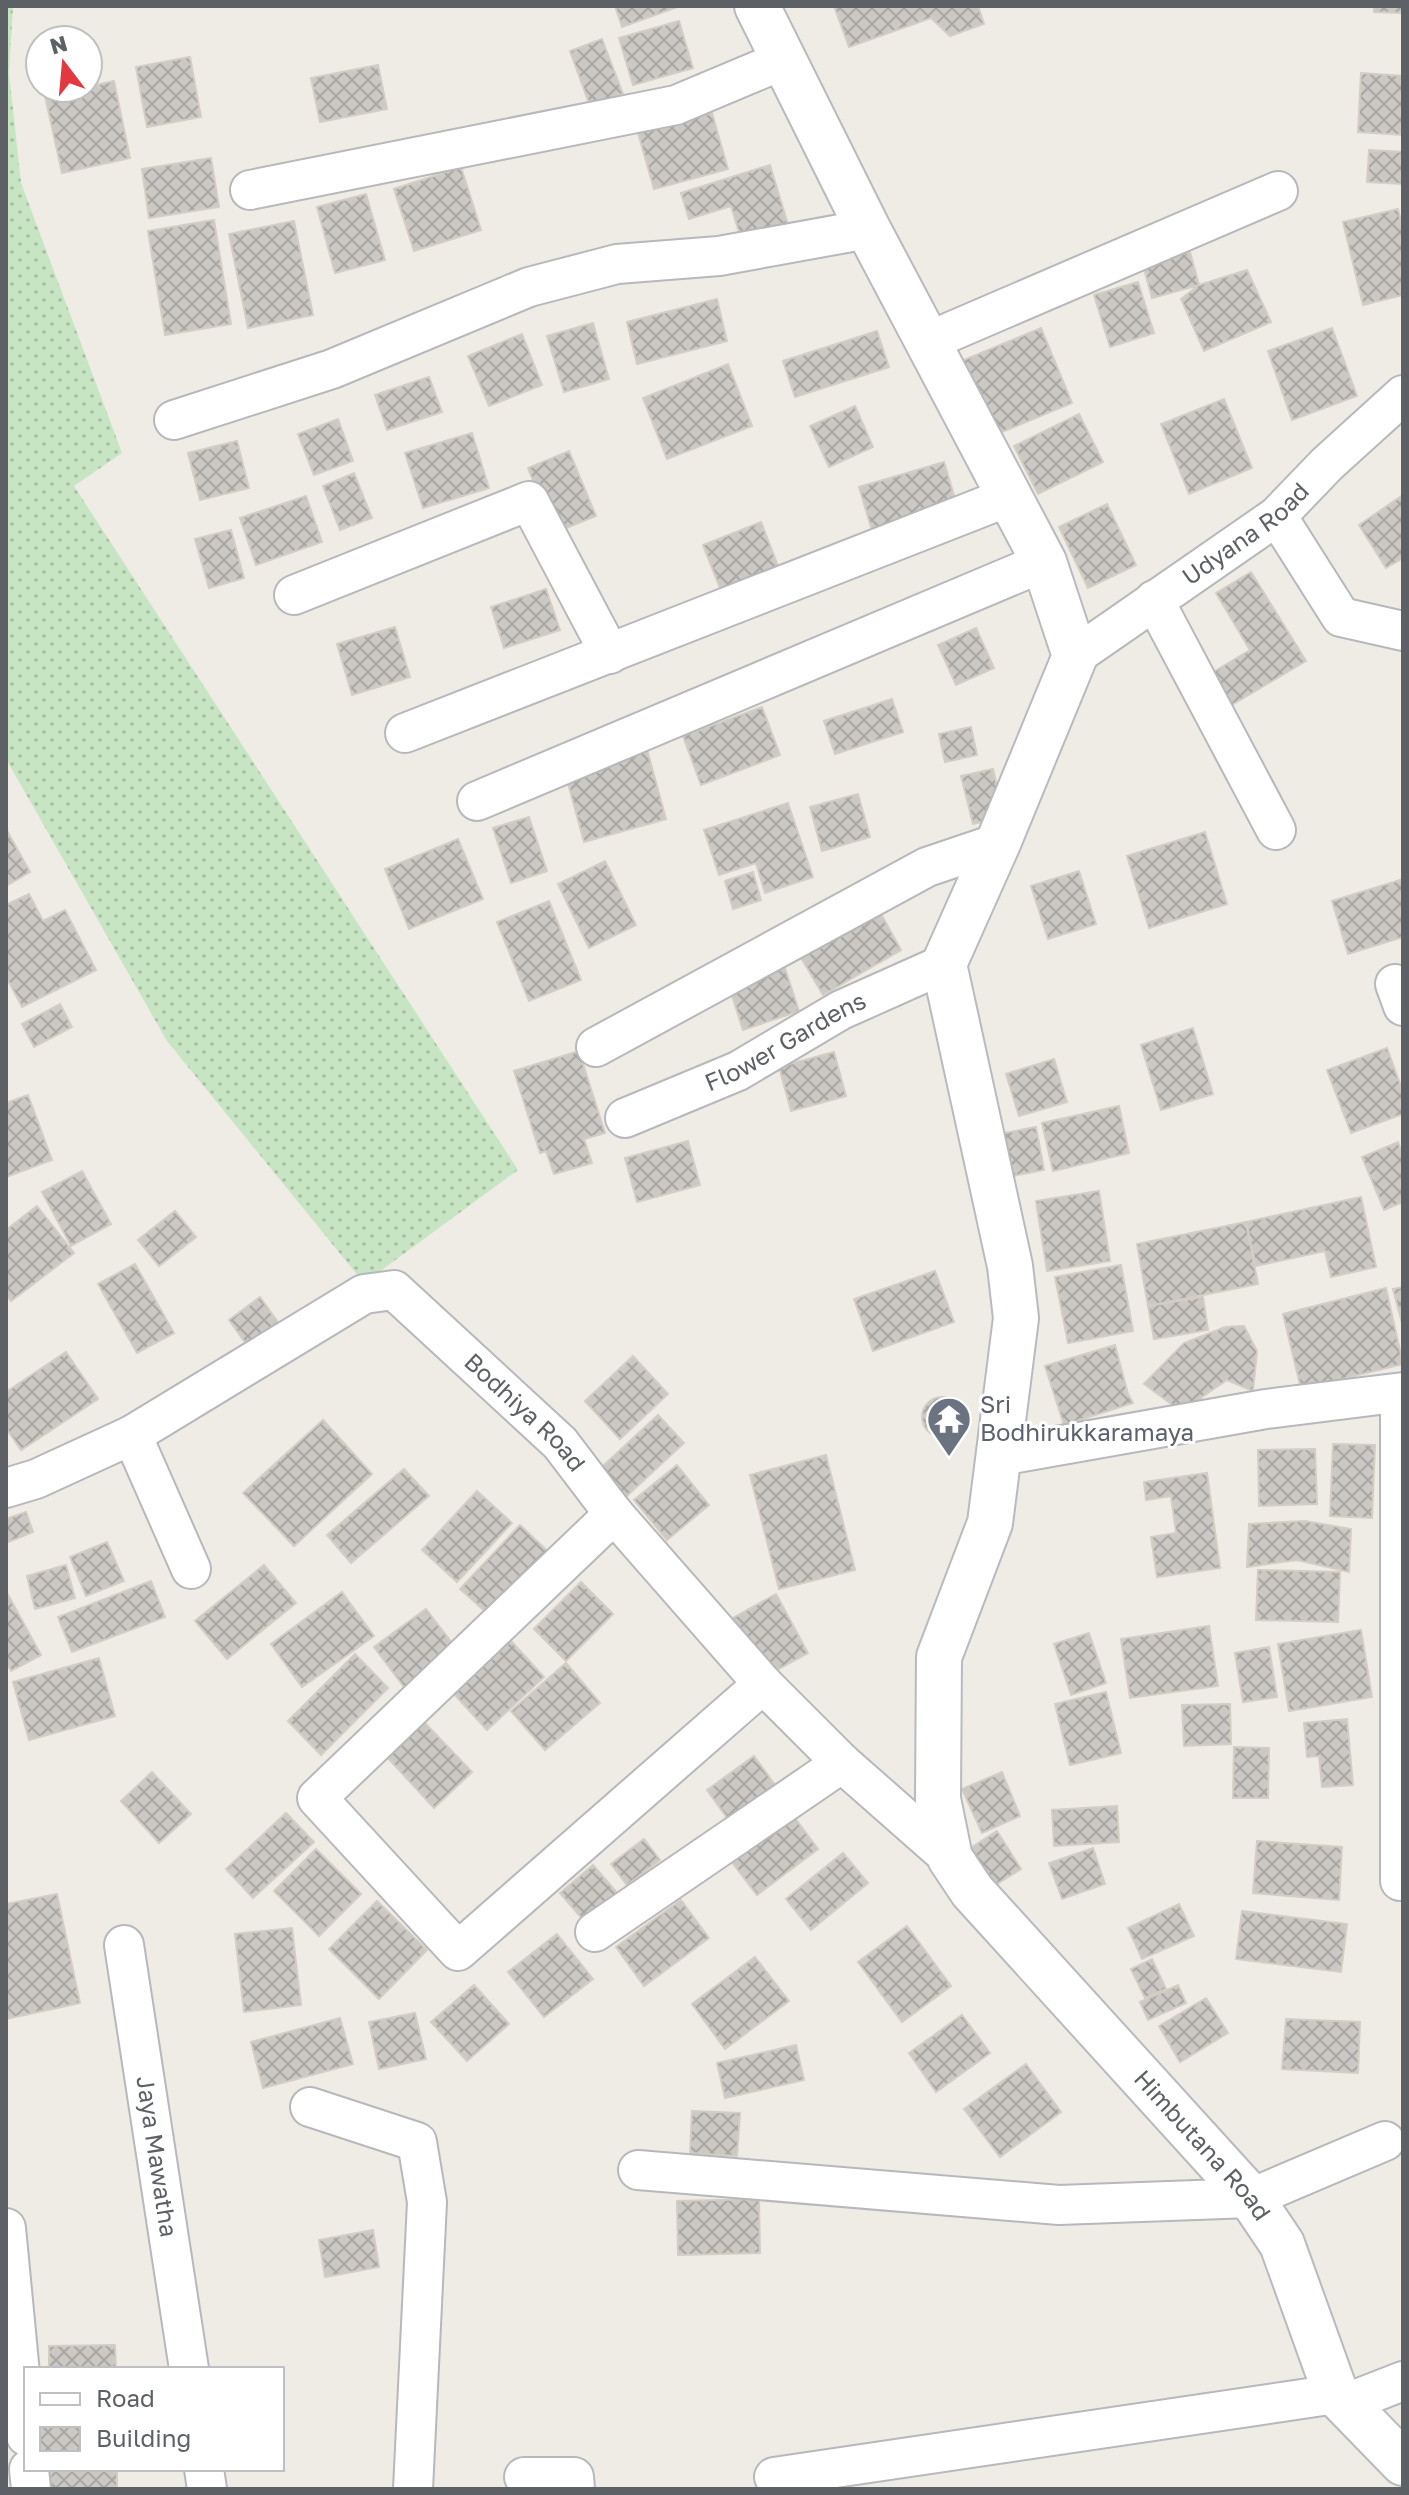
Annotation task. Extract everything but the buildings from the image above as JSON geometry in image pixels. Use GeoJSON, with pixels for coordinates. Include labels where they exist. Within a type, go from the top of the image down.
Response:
{"type":"FeatureCollection","features":[{"type":"Feature","properties":{"kind":"street"},"geometry":{"type":"LineString","coordinates":[[757,6],[868,229],[1044,562],[1075,656],[944,964],[1010,1266],[1016,1318],[990,1523],[939,1657],[938,1799],[950,1858]]}},
{"type":"Feature","properties":{"kind":"street"},"geometry":{"type":"LineString","coordinates":[[250,190],[676,105],[783,60]]}},
{"type":"Feature","properties":{"kind":"street"},"geometry":{"type":"LineString","coordinates":[[929,341],[1278,191]]}},
{"type":"Feature","properties":{"kind":"street"},"geometry":{"type":"LineString","coordinates":[[174,420],[332,369],[529,287],[617,264],[719,256],[868,229]]}},
{"type":"Feature","properties":{"kind":"street","name":"Udyana Road"},"geometry":{"type":"LineString","coordinates":[[1075,656],[1277,516],[1327,464],[1403,395]]}},
{"type":"Feature","properties":{"kind":"street"},"geometry":{"type":"LineString","coordinates":[[405,733],[1008,497]]}},
{"type":"Feature","properties":{"kind":"street"},"geometry":{"type":"LineString","coordinates":[[294,595],[529,501],[610,654]]}},
{"type":"Feature","properties":{"kind":"street"},"geometry":{"type":"LineString","coordinates":[[1277,516],[1341,617],[1403,631]]}},
{"type":"Feature","properties":{"kind":"street"},"geometry":{"type":"LineString","coordinates":[[477,801],[1044,562]]}},
{"type":"Feature","properties":{"kind":"street"},"geometry":{"type":"LineString","coordinates":[[1154,600],[1276,830]]}},
{"type":"Feature","properties":{"kind":"street"},"geometry":{"type":"LineString","coordinates":[[596,1047],[927,867],[998,843]]}},
{"type":"Feature","properties":{"kind":"street","name":"Flower Gardens"},"geometry":{"type":"LineString","coordinates":[[625,1118],[738,1071],[841,1010],[944,964]]}},
{"type":"Feature","properties":{"kind":"street","name":"Bodhiya Road"},"geometry":{"type":"LineString","coordinates":[[6,1488],[36,1479],[132,1435],[364,1294],[394,1290],[560,1443],[614,1514],[763,1684],[842,1763],[950,1858]]}},
{"type":"Feature","properties":{"kind":"street"},"geometry":{"type":"LineString","coordinates":[[1000,1456],[1266,1409],[1401,1393],[1400,1881]]}},
{"type":"Feature","properties":{"kind":"street"},"geometry":{"type":"LineString","coordinates":[[132,1435],[191,1569]]}},
{"type":"Feature","properties":{"kind":"street"},"geometry":{"type":"LineString","coordinates":[[614,1514],[317,1798],[458,1951],[763,1684]]}},
{"type":"Feature","properties":{"kind":"street"},"geometry":{"type":"LineString","coordinates":[[595,1932],[842,1763]]}},
{"type":"Feature","properties":{"kind":"street","name":"Himbutana Road"},"geometry":{"type":"LineString","coordinates":[[950,1858],[972,1891],[1251,2198],[1282,2244],[1340,2399],[1403,2463]]}},
{"type":"Feature","properties":{"kind":"street","name":"Jaya Mawatha"},"geometry":{"type":"LineString","coordinates":[[124,1945],[189,2367]]}},
{"type":"Feature","properties":{"kind":"street"},"geometry":{"type":"LineString","coordinates":[[310,2107],[417,2142],[427,2202],[413,2489]]}},
{"type":"Feature","properties":{"kind":"street"},"geometry":{"type":"LineString","coordinates":[[638,2170],[1059,2205],[1251,2198],[1385,2141]]}},
{"type":"Feature","properties":{"kind":"street"},"geometry":{"type":"LineString","coordinates":[[6,2228],[24,2415]]}},
{"type":"Feature","properties":{"kind":"street"},"geometry":{"type":"LineString","coordinates":[[774,2477],[1340,2399],[1403,2381]]}},
{"type":"Feature","properties":{"kind":"street"},"geometry":{"type":"LineString","coordinates":[[524,2477],[574,2477],[575,2489]]}},
{"type":"Feature","properties":{"kind":"green space"},"geometry":{"type":"Polygon","coordinates":[[[6,6],[13,6],[9,73],[21,183],[122,453],[74,486],[518,1170],[364,1283],[167,1041],[6,759],[6,6]]]}},
{"type":"Feature","properties":{"kind":"place","name":"Sri Bodhirukkaramaya"},"geometry":{"type":"Point","coordinates":[949,1458]}}]}
